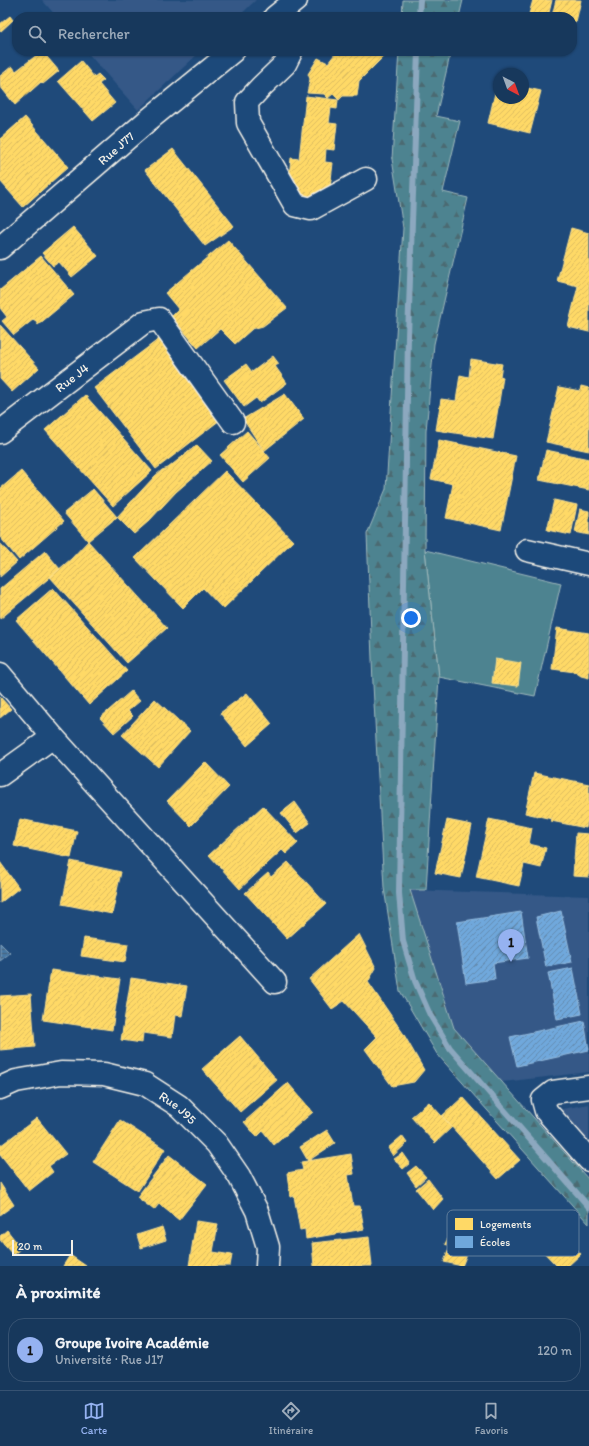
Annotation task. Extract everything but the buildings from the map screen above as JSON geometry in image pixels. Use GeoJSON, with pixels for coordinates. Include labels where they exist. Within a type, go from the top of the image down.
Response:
{"type":"FeatureCollection","features":[{"type":"Feature","properties":{"kind":"street"},"geometry":{"type":"LineString","coordinates":[[281,12],[296,0]]}},
{"type":"Feature","properties":{"kind":"street","name":"Rue J77"},"geometry":{"type":"LineString","coordinates":[[0,248],[147,121],[227,56]]}},
{"type":"Feature","properties":{"kind":"street"},"geometry":{"type":"LineString","coordinates":[[289,56],[285,64],[247,102],[248,123],[295,205],[311,209],[366,179]]}},
{"type":"Feature","properties":{"kind":"street","name":"Rue J4"},"geometry":{"type":"LineString","coordinates":[[0,432],[144,322],[159,319],[233,422]]}},
{"type":"Feature","properties":{"kind":"street"},"geometry":{"type":"LineString","coordinates":[[526,550],[589,564]]}},
{"type":"Feature","properties":{"kind":"street"},"geometry":{"type":"LineString","coordinates":[[0,674],[53,737],[275,982]]}},
{"type":"Feature","properties":{"kind":"street"},"geometry":{"type":"LineString","coordinates":[[0,775],[53,737]]}},
{"type":"Feature","properties":{"kind":"street","name":"Rue J95"},"geometry":{"type":"LineString","coordinates":[[0,1088],[16,1081],[60,1073],[104,1074],[145,1084],[179,1106],[217,1144],[239,1176],[257,1211],[268,1247],[267,1266]]}},
{"type":"Feature","properties":{"kind":"street"},"geometry":{"type":"LineString","coordinates":[[589,1087],[553,1092],[543,1100],[546,1111],[589,1160]]}},
{"type":"Feature","properties":{"kind":"shaded area"},"geometry":{"type":"Polygon","coordinates":[[[42,0],[256,0],[243,12],[53,12],[42,0]]]}},
{"type":"Feature","properties":{"kind":"shaded area"},"geometry":{"type":"Polygon","coordinates":[[[90,56],[196,56],[138,110],[90,56]]]}},
{"type":"Feature","properties":{"kind":"shaded area"},"geometry":{"type":"Polygon","coordinates":[[[409,890],[589,896],[589,1072],[502,1082],[454,1028],[409,890]]]}},
{"type":"Feature","properties":{"kind":"shaded area"},"geometry":{"type":"Polygon","coordinates":[[[0,943],[10,953],[0,961],[0,943]]]}},
{"type":"Feature","properties":{"kind":"shaded area"},"geometry":{"type":"Polygon","coordinates":[[[589,1104],[589,1145],[557,1110],[589,1104]]]}},
{"type":"Feature","properties":{"kind":"green space"},"geometry":{"type":"Polygon","coordinates":[[[403,0],[463,0],[460,12],[402,12],[403,0]]]}},
{"type":"Feature","properties":{"kind":"green space"},"geometry":{"type":"Polygon","coordinates":[[[399,56],[450,56],[436,116],[460,121],[443,192],[468,198],[434,344],[426,431],[425,550],[439,677],[426,890],[410,890],[454,1028],[589,1180],[589,1224],[579,1213],[579,1210],[576,1210],[437,1054],[400,991],[384,888],[373,684],[367,534],[386,489],[403,228],[392,159],[399,56]]]}},
{"type":"Feature","properties":{"kind":"green space"},"geometry":{"type":"Polygon","coordinates":[[[425,550],[561,583],[535,696],[439,677],[425,550]]]}},
{"type":"Feature","properties":{"kind":"waterway"},"geometry":{"type":"LineString","coordinates":[[419,12],[420,0]]}},
{"type":"Feature","properties":{"kind":"waterway"},"geometry":{"type":"LineString","coordinates":[[418,56],[408,336],[399,893],[403,941],[415,981],[430,1015],[450,1048],[589,1207]]}},
{"type":"Feature","properties":{"kind":"place","name":"Groupe Ivoire Académie"},"geometry":{"type":"Point","coordinates":[511,962]}}]}
